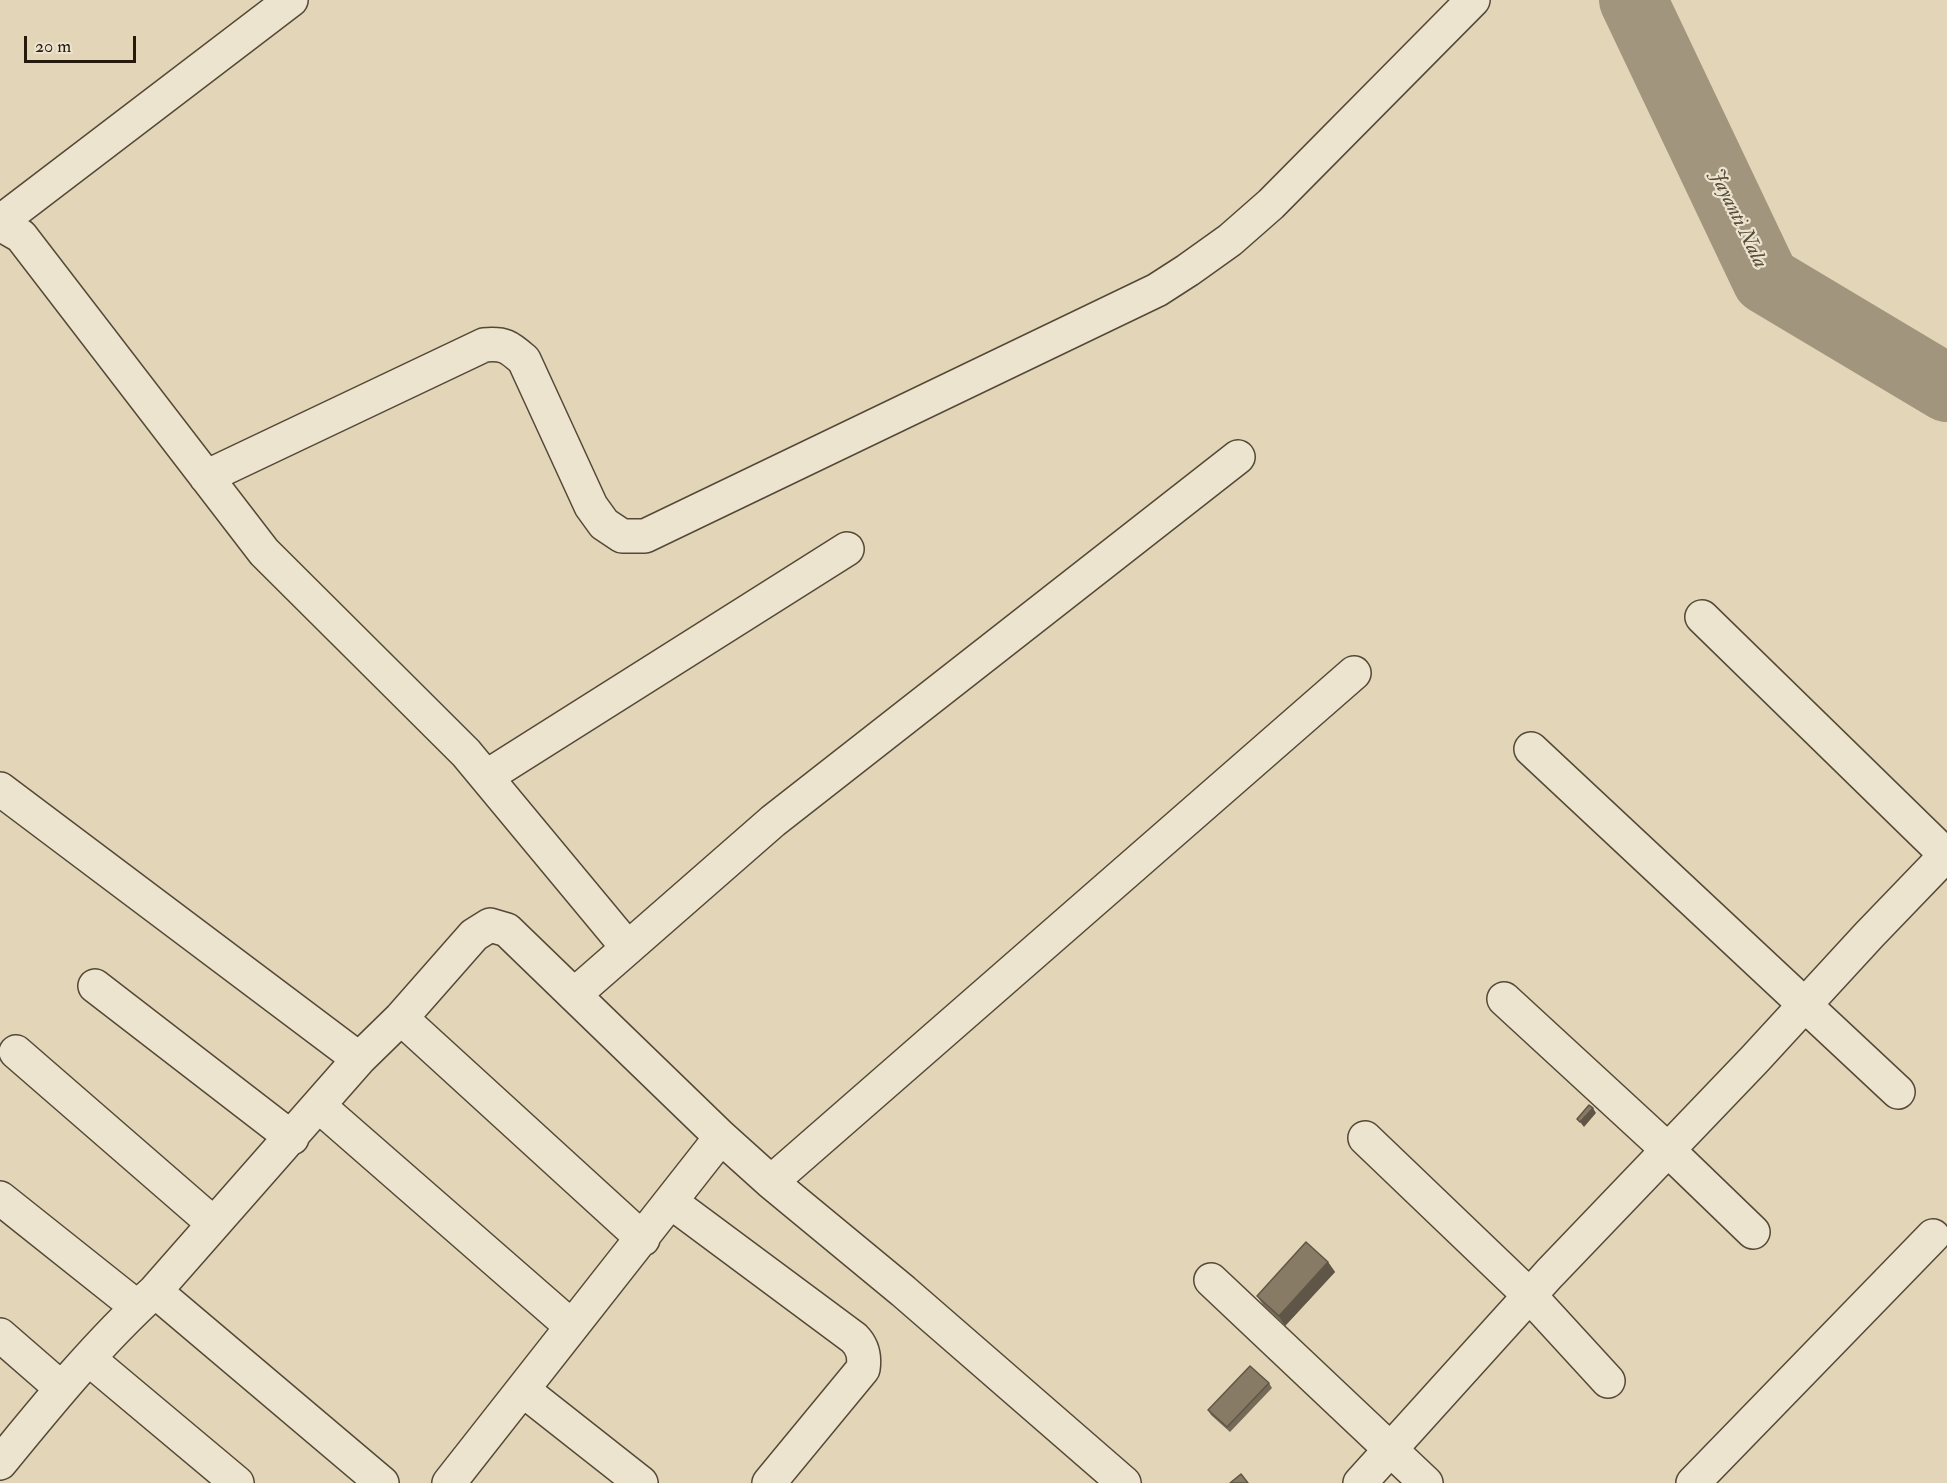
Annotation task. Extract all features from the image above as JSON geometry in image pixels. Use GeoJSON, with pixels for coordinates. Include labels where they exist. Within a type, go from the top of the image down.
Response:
{"type":"FeatureCollection","features":[{"type":"Feature","properties":{"kind":"street"},"geometry":{"type":"LineString","coordinates":[[291,0],[0,223],[21,236],[264,552],[466,753],[628,948]]}},
{"type":"Feature","properties":{"kind":"street"},"geometry":{"type":"LineString","coordinates":[[206,477],[484,345],[497,344],[509,347],[525,360],[591,506],[604,524],[622,536],[645,536],[1157,290],[1188,270],[1230,240],[1271,204],[1473,0]]}},
{"type":"Feature","properties":{"kind":"street"},"geometry":{"type":"LineString","coordinates":[[574,995],[773,821],[1238,457]]}},
{"type":"Feature","properties":{"kind":"street"},"geometry":{"type":"LineString","coordinates":[[486,777],[847,549]]}},
{"type":"Feature","properties":{"kind":"street"},"geometry":{"type":"LineString","coordinates":[[1360,1483],[1530,1296],[1947,855],[1702,617]]}},
{"type":"Feature","properties":{"kind":"street"},"geometry":{"type":"LineString","coordinates":[[771,1182],[1354,673]]}},
{"type":"Feature","properties":{"kind":"street"},"geometry":{"type":"LineString","coordinates":[[1531,749],[1898,1092]]}},
{"type":"Feature","properties":{"kind":"street"},"geometry":{"type":"LineString","coordinates":[[0,789],[359,1059]]}},
{"type":"Feature","properties":{"kind":"street"},"geometry":{"type":"LineString","coordinates":[[0,1463],[61,1388],[146,1299],[292,1138],[359,1059],[401,1018],[474,935],[490,925],[507,930],[721,1137],[771,1182],[903,1291],[1124,1483]]}},
{"type":"Feature","properties":{"kind":"street"},"geometry":{"type":"LineString","coordinates":[[95,986],[292,1138]]}},
{"type":"Feature","properties":{"kind":"street"},"geometry":{"type":"LineString","coordinates":[[1504,999],[1668,1150],[1753,1233]]}},
{"type":"Feature","properties":{"kind":"street"},"geometry":{"type":"LineString","coordinates":[[401,1018],[643,1239]]}},
{"type":"Feature","properties":{"kind":"street"},"geometry":{"type":"LineString","coordinates":[[16,1052],[214,1224]]}},
{"type":"Feature","properties":{"kind":"street"},"geometry":{"type":"LineString","coordinates":[[319,1106],[572,1326]]}},
{"type":"Feature","properties":{"kind":"street"},"geometry":{"type":"LineString","coordinates":[[449,1483],[721,1137]]}},
{"type":"Feature","properties":{"kind":"street"},"geometry":{"type":"LineString","coordinates":[[1365,1138],[1530,1296],[1608,1382]]}},
{"type":"Feature","properties":{"kind":"street"},"geometry":{"type":"LineString","coordinates":[[0,1198],[146,1299],[382,1483]]}},
{"type":"Feature","properties":{"kind":"street"},"geometry":{"type":"LineString","coordinates":[[671,1202],[854,1338],[864,1352],[863,1368],[770,1483]]}},
{"type":"Feature","properties":{"kind":"street"},"geometry":{"type":"LineString","coordinates":[[1693,1483],[1933,1236]]}},
{"type":"Feature","properties":{"kind":"street"},"geometry":{"type":"LineString","coordinates":[[1211,1280],[1426,1483]]}},
{"type":"Feature","properties":{"kind":"street"},"geometry":{"type":"LineString","coordinates":[[0,1335],[61,1388]]}},
{"type":"Feature","properties":{"kind":"street"},"geometry":{"type":"LineString","coordinates":[[89,1359],[237,1483]]}},
{"type":"Feature","properties":{"kind":"street"},"geometry":{"type":"LineString","coordinates":[[523,1390],[641,1483]]}},
{"type":"Feature","properties":{"kind":"building"},"geometry":{"type":"Polygon","coordinates":[[[1589,1105],[1593,1108],[1580,1122],[1577,1119],[1589,1105]]]}},
{"type":"Feature","properties":{"kind":"building"},"geometry":{"type":"Polygon","coordinates":[[[1306,1242],[1328,1262],[1279,1316],[1257,1296],[1306,1242]]]}},
{"type":"Feature","properties":{"kind":"building"},"geometry":{"type":"Polygon","coordinates":[[[1250,1366],[1269,1383],[1227,1427],[1208,1410],[1250,1366]]]}},
{"type":"Feature","properties":{"kind":"building"},"geometry":{"type":"Polygon","coordinates":[[[1241,1474],[1248,1483],[1230,1483],[1241,1474]]]}},
{"type":"Feature","properties":{"kind":"waterway","name":"Jayanti Nala"},"geometry":{"type":"LineString","coordinates":[[1633,0],[1766,280],[1947,388]]}}]}
